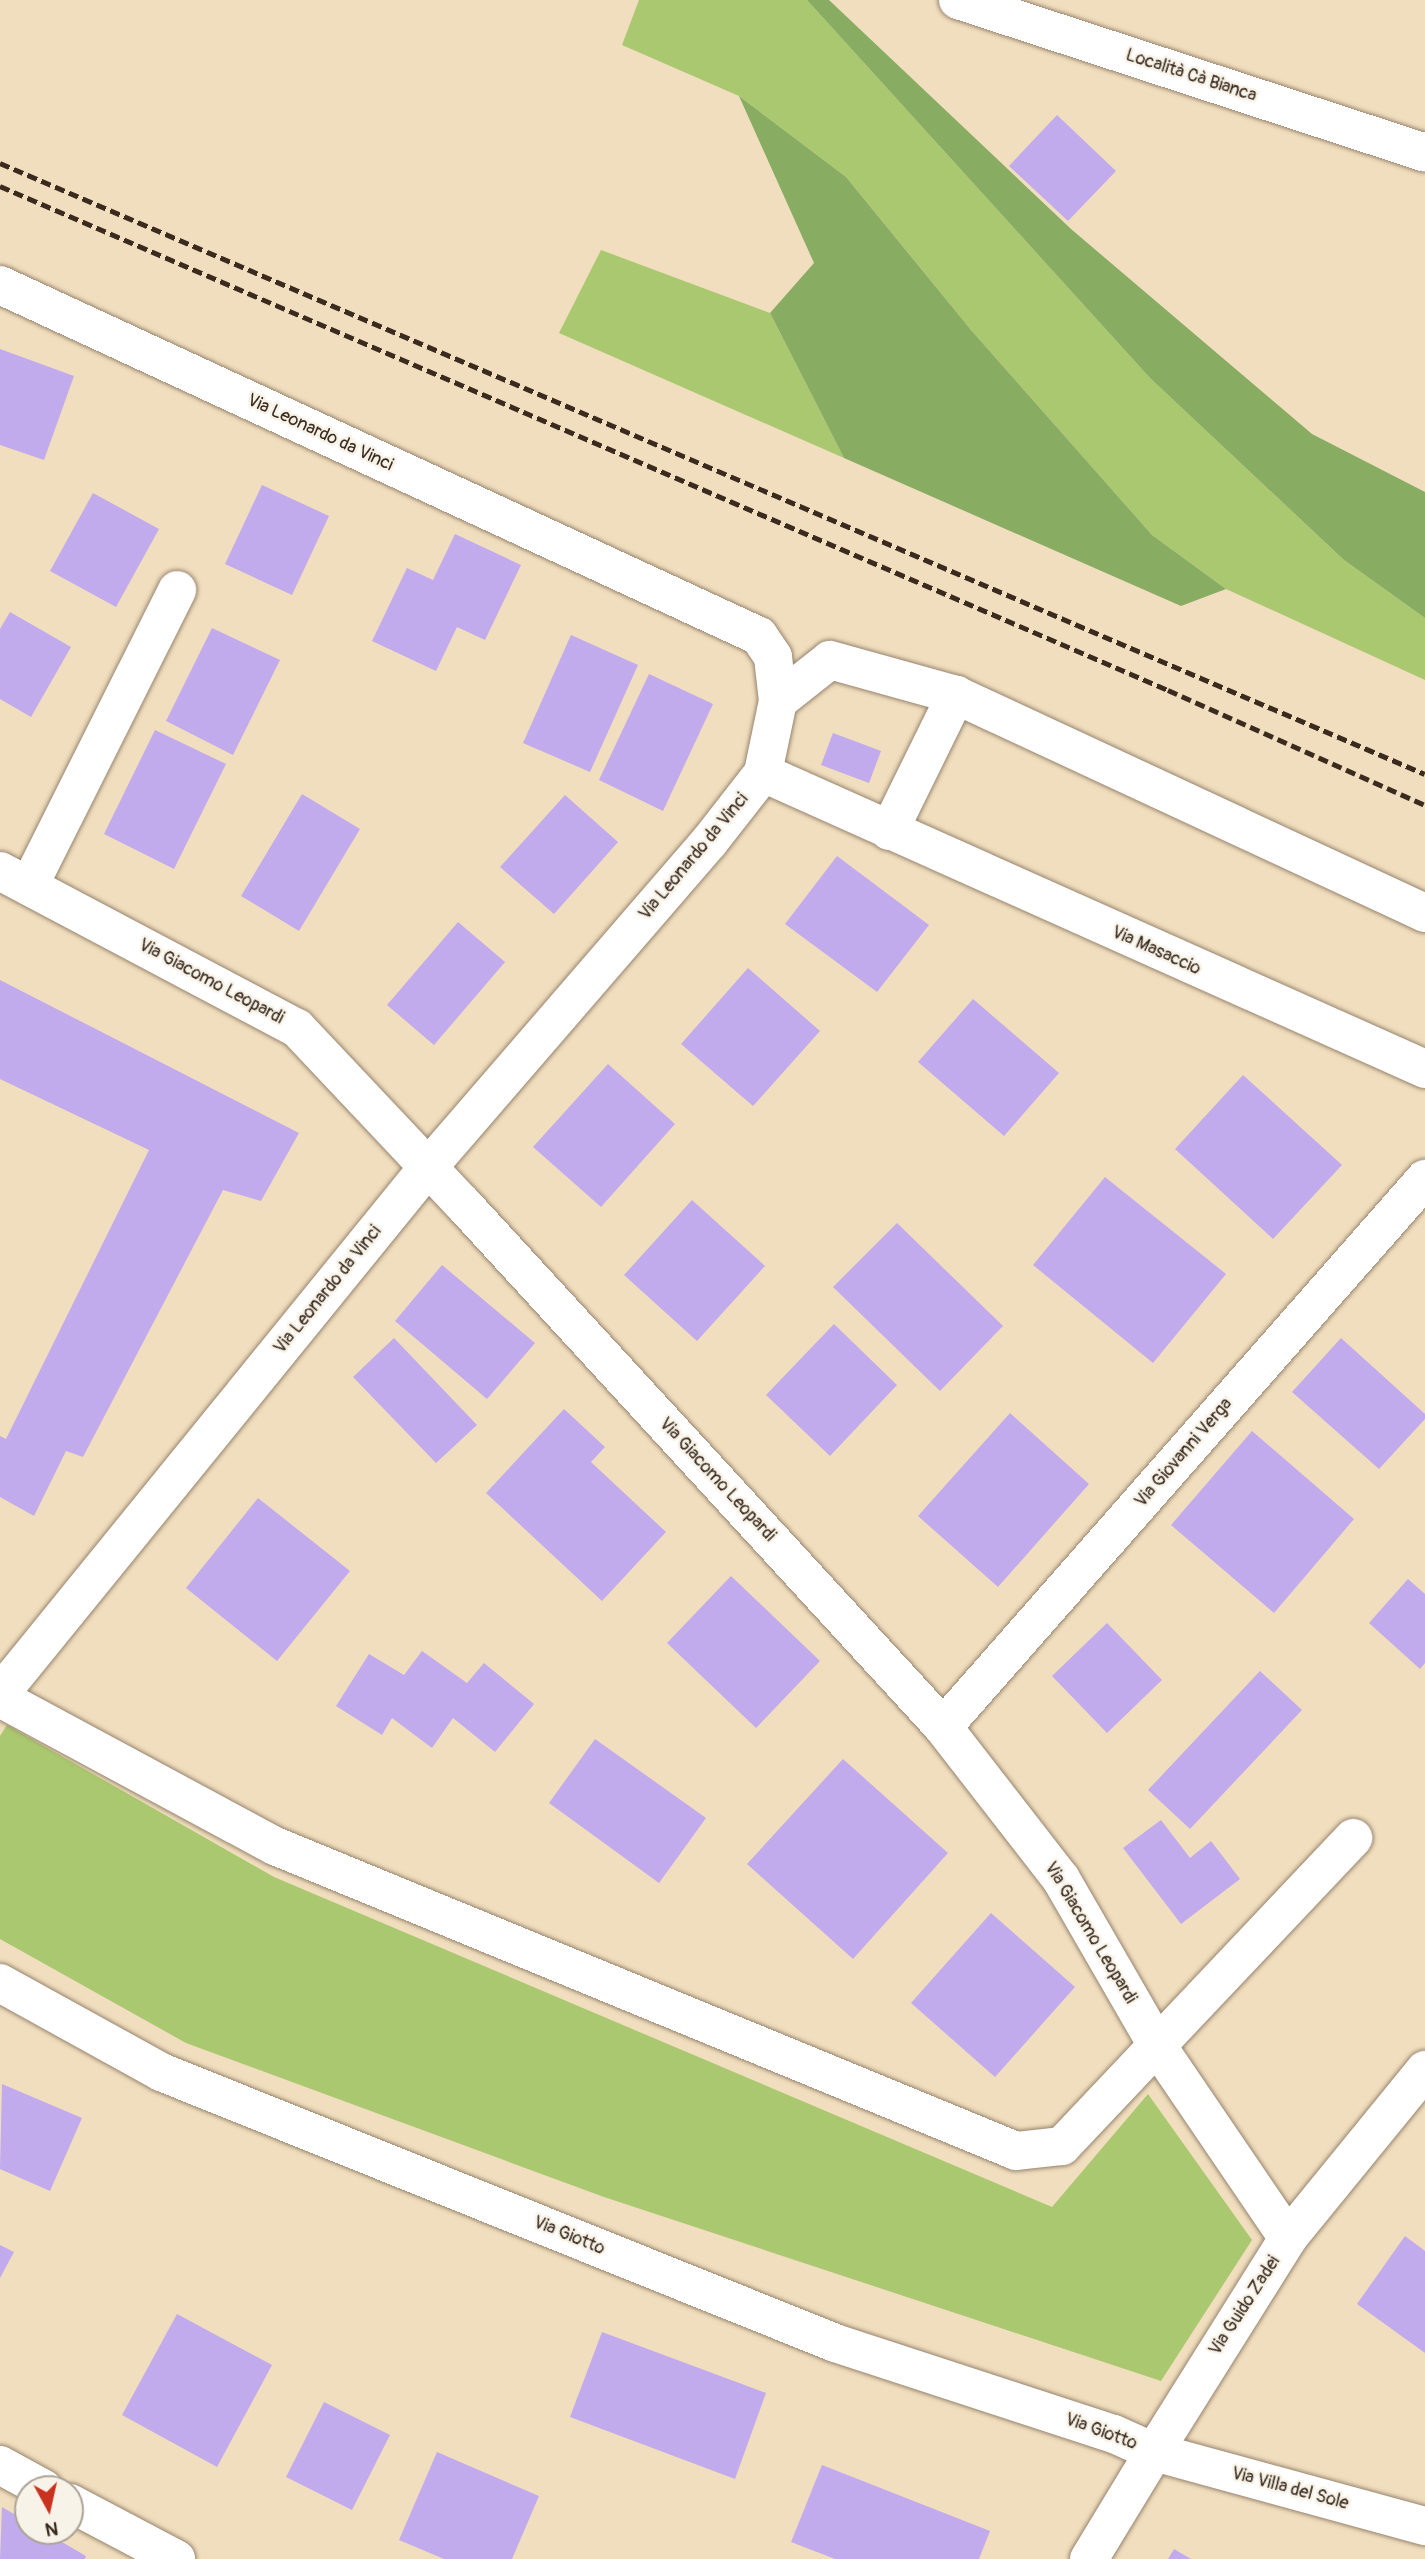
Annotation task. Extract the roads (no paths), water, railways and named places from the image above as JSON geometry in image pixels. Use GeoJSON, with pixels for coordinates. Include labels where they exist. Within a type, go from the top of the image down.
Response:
{"type":"FeatureCollection","features":[{"type":"Feature","properties":{"kind":"street","name":"Località Cà Bianca"},"geometry":{"type":"LineString","coordinates":[[958,0],[1425,153]]}},
{"type":"Feature","properties":{"kind":"street","name":"Via Leonardo da Vinci"},"geometry":{"type":"LineString","coordinates":[[0,285],[759,636],[773,657],[778,701],[762,773],[709,842],[428,1167],[0,1696]]}},
{"type":"Feature","properties":{"kind":"street"},"geometry":{"type":"LineString","coordinates":[[14,879],[177,590]]}},
{"type":"Feature","properties":{"kind":"street"},"geometry":{"type":"LineString","coordinates":[[778,701],[830,660],[956,695],[1425,913]]}},
{"type":"Feature","properties":{"kind":"street"},"geometry":{"type":"LineString","coordinates":[[889,831],[956,695]]}},
{"type":"Feature","properties":{"kind":"street","name":"Via Masaccio"},"geometry":{"type":"LineString","coordinates":[[762,773],[1425,1069]]}},
{"type":"Feature","properties":{"kind":"street","name":"Via Giacomo Leopardi"},"geometry":{"type":"LineString","coordinates":[[14,879],[297,1028],[428,1167],[943,1727],[1061,1880],[1158,2047],[1289,2238]]}},
{"type":"Feature","properties":{"kind":"street","name":"Via Giovanni Verga"},"geometry":{"type":"LineString","coordinates":[[943,1727],[1425,1179]]}},
{"type":"Feature","properties":{"kind":"street"},"geometry":{"type":"LineString","coordinates":[[0,1696],[275,1846],[1016,2151],[1062,2146],[1353,1838]]}},
{"type":"Feature","properties":{"kind":"street","name":"Via Giotto"},"geometry":{"type":"LineString","coordinates":[[0,1983],[161,2073],[835,2343],[1114,2434],[1154,2452]]}},
{"type":"Feature","properties":{"kind":"street","name":"Via Guido Zadei"},"geometry":{"type":"LineString","coordinates":[[1089,2559],[1289,2238],[1425,2070]]}},
{"type":"Feature","properties":{"kind":"street","name":"Via Villa del Sole"},"geometry":{"type":"LineString","coordinates":[[1154,2452],[1425,2526]]}},
{"type":"Feature","properties":{"kind":"street"},"geometry":{"type":"LineString","coordinates":[[0,2465],[18,2475]]}},
{"type":"Feature","properties":{"kind":"street"},"geometry":{"type":"LineString","coordinates":[[84,2510],[176,2559]]}},
{"type":"Feature","properties":{"kind":"railway"},"geometry":{"type":"LineString","coordinates":[[0,163],[1425,774]]}},
{"type":"Feature","properties":{"kind":"railway"},"geometry":{"type":"LineString","coordinates":[[0,186],[1168,690],[1425,805]]}}]}
